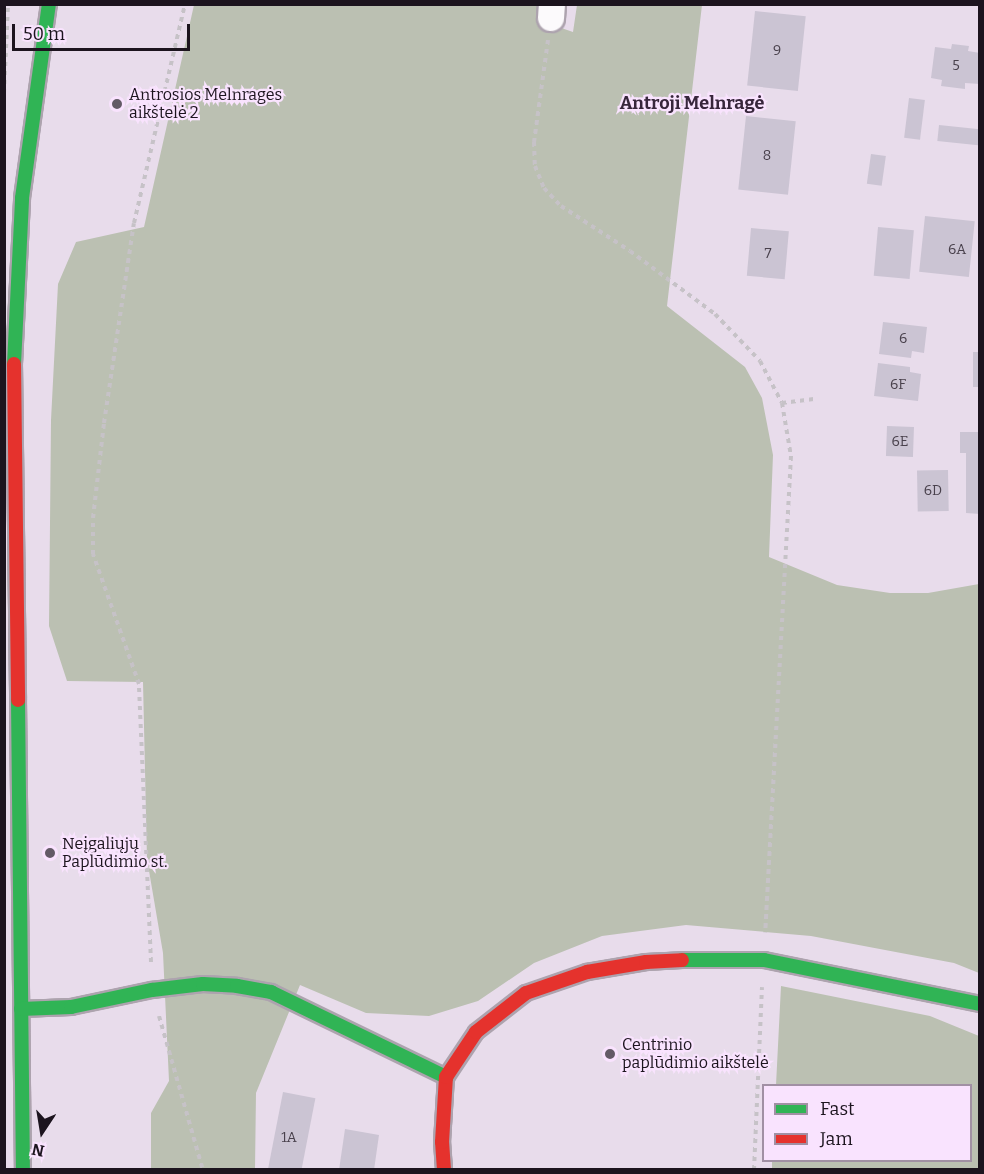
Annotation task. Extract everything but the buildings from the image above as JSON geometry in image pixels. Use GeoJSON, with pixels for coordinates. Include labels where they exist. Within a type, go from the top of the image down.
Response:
{"type":"FeatureCollection","features":[{"type":"Feature","properties":{"kind":"main road"},"geometry":{"type":"LineString","coordinates":[[23,1170],[14,349],[22,198],[49,4]]}},
{"type":"Feature","properties":{"kind":"main road"},"geometry":{"type":"LineString","coordinates":[[444,1170],[442,1142],[446,1077],[476,1032],[526,993],[587,972],[646,962],[706,958],[764,960],[980,1004]]}},
{"type":"Feature","properties":{"kind":"main road"},"geometry":{"type":"LineString","coordinates":[[21,1009],[71,1007],[152,990],[203,984],[271,992],[446,1077]]}},
{"type":"Feature","properties":{"kind":"path"},"geometry":{"type":"LineString","coordinates":[[4,93],[9,4]]}},
{"type":"Feature","properties":{"kind":"path"},"geometry":{"type":"LineString","coordinates":[[185,4],[134,222],[104,423],[93,518],[93,554],[139,684],[152,990],[203,1170]]}},
{"type":"Feature","properties":{"kind":"path"},"geometry":{"type":"LineString","coordinates":[[552,11],[534,142],[535,166],[544,188],[561,206],[630,251],[715,314],[760,361],[782,403],[792,456],[754,1170]]}},
{"type":"Feature","properties":{"kind":"path"},"geometry":{"type":"LineString","coordinates":[[782,403],[816,399]]}},
{"type":"Feature","properties":{"kind":"shaded area"},"geometry":{"type":"Polygon","coordinates":[[[194,5],[538,5],[538,20],[573,32],[577,5],[702,5],[667,306],[745,367],[762,398],[773,455],[769,557],[837,585],[890,593],[928,593],[979,584],[979,973],[954,963],[811,936],[686,925],[602,936],[534,963],[478,1001],[429,1016],[366,1013],[300,985],[256,1093],[255,1169],[151,1169],[151,1113],[169,1081],[163,953],[147,859],[143,682],[67,681],[49,626],[51,420],[58,284],[76,242],[144,227],[194,5]]]}},
{"type":"Feature","properties":{"kind":"shaded area"},"geometry":{"type":"Polygon","coordinates":[[[781,986],[930,1016],[979,1036],[979,1169],[772,1169],[772,1162],[972,1162],[972,1084],[776,1084],[781,986]]]}},
{"type":"Feature","properties":{"kind":"traffic: fast"},"geometry":{"type":"LineString","coordinates":[[14,364],[22,198],[49,4]]}},
{"type":"Feature","properties":{"kind":"traffic: fast"},"geometry":{"type":"LineString","coordinates":[[18,700],[23,1170]]}},
{"type":"Feature","properties":{"kind":"traffic: fast"},"geometry":{"type":"LineString","coordinates":[[682,960],[764,960],[980,1004]]}},
{"type":"Feature","properties":{"kind":"traffic: fast"},"geometry":{"type":"LineString","coordinates":[[21,1009],[71,1007],[152,990],[203,984],[237,986],[271,992],[446,1077]]}},
{"type":"Feature","properties":{"kind":"traffic: jam"},"geometry":{"type":"LineString","coordinates":[[14,364],[18,700]]}},
{"type":"Feature","properties":{"kind":"traffic: jam"},"geometry":{"type":"LineString","coordinates":[[444,1170],[442,1142],[446,1077],[476,1032],[526,993],[587,972],[646,962],[682,960]]}},
{"type":"Feature","properties":{"kind":"place","name":"Antrosios Melnragės aikštelė 2"},"geometry":{"type":"Point","coordinates":[117,104]}},
{"type":"Feature","properties":{"kind":"place","name":"Neįgaliųjų Paplūdimio st."},"geometry":{"type":"Point","coordinates":[50,853]}},
{"type":"Feature","properties":{"kind":"place","name":"Centrinio paplūdimio aikštelė"},"geometry":{"type":"Point","coordinates":[610,1054]}},
{"type":"Feature","properties":{"kind":"district","name":"Antroji Melnragė"},"geometry":{"type":"Point","coordinates":[692,103]}}]}
